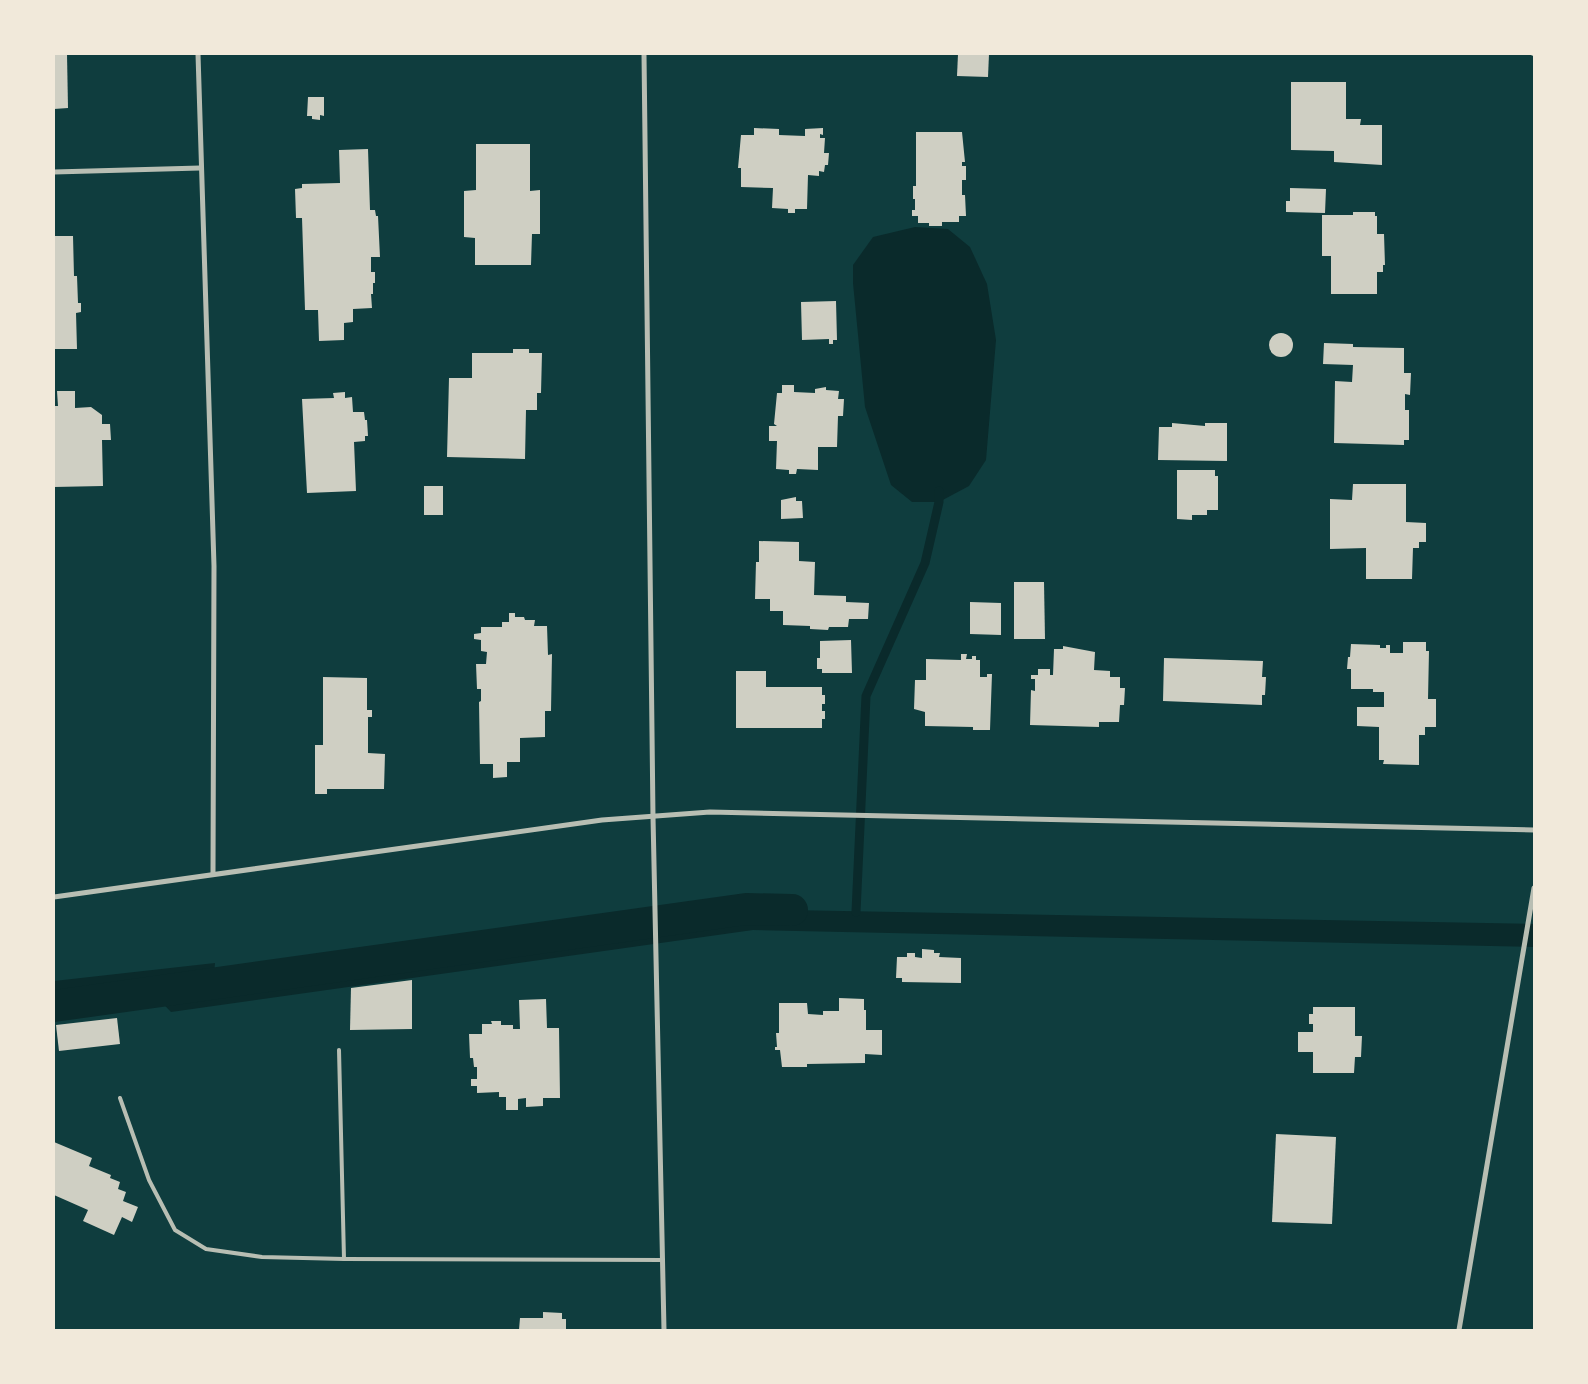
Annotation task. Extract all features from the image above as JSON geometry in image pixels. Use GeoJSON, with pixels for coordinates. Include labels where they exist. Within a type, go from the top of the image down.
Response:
{"type":"FeatureCollection","features":[{"type":"Feature","properties":{"kind":"street"},"geometry":{"type":"LineString","coordinates":[[198,54],[200,168],[214,566],[213,874]]}},
{"type":"Feature","properties":{"kind":"street"},"geometry":{"type":"LineString","coordinates":[[644,54],[652,817],[664,1330]]}},
{"type":"Feature","properties":{"kind":"street"},"geometry":{"type":"LineString","coordinates":[[54,172],[200,168]]}},
{"type":"Feature","properties":{"kind":"street"},"geometry":{"type":"LineString","coordinates":[[54,897],[602,820],[710,812],[1534,830]]}},
{"type":"Feature","properties":{"kind":"street"},"geometry":{"type":"LineString","coordinates":[[1459,1330],[1534,888]]}},
{"type":"Feature","properties":{"kind":"lane"},"geometry":{"type":"LineString","coordinates":[[339,1050],[344,1259]]}},
{"type":"Feature","properties":{"kind":"lane"},"geometry":{"type":"LineString","coordinates":[[120,1098],[148,1180],[175,1230],[206,1249],[262,1257],[344,1259],[663,1260]]}},
{"type":"Feature","properties":{"kind":"water"},"geometry":{"type":"Polygon","coordinates":[[[915,227],[948,229],[970,247],[987,284],[996,340],[986,460],[969,486],[939,502],[912,502],[891,485],[865,407],[853,283],[853,265],[873,237],[915,227]]]}},
{"type":"Feature","properties":{"kind":"water"},"geometry":{"type":"Polygon","coordinates":[[[740,909],[1534,924],[1534,947],[753,930],[171,1012],[146,986],[54,999],[54,981],[215,963],[213,988],[740,909]]]}},
{"type":"Feature","properties":{"kind":"building"},"geometry":{"type":"Polygon","coordinates":[[[54,54],[67,54],[68,108],[54,109],[54,54]]]}},
{"type":"Feature","properties":{"kind":"building"},"geometry":{"type":"Polygon","coordinates":[[[958,54],[989,54],[988,77],[957,76],[958,54]]]}},
{"type":"Feature","properties":{"kind":"building"},"geometry":{"type":"Polygon","coordinates":[[[1291,82],[1346,82],[1346,119],[1361,119],[1360,125],[1382,125],[1382,165],[1334,162],[1334,151],[1291,150],[1291,82]]]}},
{"type":"Feature","properties":{"kind":"building"},"geometry":{"type":"Polygon","coordinates":[[[308,97],[324,97],[324,116],[320,115],[320,120],[307,116],[308,97]]]}},
{"type":"Feature","properties":{"kind":"building"},"geometry":{"type":"Polygon","coordinates":[[[754,128],[779,129],[779,135],[805,136],[805,129],[823,128],[823,135],[820,134],[820,138],[825,138],[824,153],[829,153],[828,165],[825,165],[824,172],[819,171],[819,176],[808,175],[807,209],[795,209],[795,213],[788,213],[788,209],[772,208],[773,188],[741,187],[741,168],[738,168],[741,135],[754,135],[754,128]]]}},
{"type":"Feature","properties":{"kind":"building"},"geometry":{"type":"Polygon","coordinates":[[[916,132],[962,132],[965,162],[962,162],[962,166],[966,166],[966,180],[962,180],[962,195],[965,195],[966,216],[959,216],[959,222],[942,222],[942,226],[929,226],[929,223],[918,223],[918,216],[912,216],[912,210],[915,210],[913,186],[916,186],[916,132]]]}},
{"type":"Feature","properties":{"kind":"building"},"geometry":{"type":"Polygon","coordinates":[[[476,144],[530,144],[530,191],[540,190],[540,234],[532,234],[531,265],[475,265],[475,238],[464,237],[464,191],[476,190],[476,144]]]}},
{"type":"Feature","properties":{"kind":"building"},"geometry":{"type":"Polygon","coordinates":[[[368,149],[370,210],[375,210],[376,216],[378,216],[380,257],[371,257],[371,272],[375,272],[373,294],[371,294],[372,308],[353,309],[353,322],[344,323],[344,340],[319,341],[318,310],[305,310],[302,218],[296,218],[295,189],[302,188],[302,184],[340,183],[339,150],[368,149]]]}},
{"type":"Feature","properties":{"kind":"building"},"geometry":{"type":"Polygon","coordinates":[[[1290,188],[1326,189],[1325,213],[1286,212],[1286,201],[1290,201],[1290,188]]]}},
{"type":"Feature","properties":{"kind":"building"},"geometry":{"type":"Polygon","coordinates":[[[1353,212],[1375,212],[1375,216],[1377,216],[1377,234],[1384,234],[1385,265],[1383,265],[1383,272],[1377,272],[1377,294],[1331,294],[1331,256],[1322,256],[1322,215],[1353,215],[1353,212]]]}},
{"type":"Feature","properties":{"kind":"building"},"geometry":{"type":"Polygon","coordinates":[[[54,236],[73,236],[74,276],[77,276],[78,303],[81,303],[81,312],[76,313],[77,349],[54,349],[54,236]]]}},
{"type":"Feature","properties":{"kind":"building"},"geometry":{"type":"Polygon","coordinates":[[[836,301],[837,340],[833,340],[833,344],[829,344],[829,339],[802,340],[801,302],[836,301]]]}},
{"type":"Feature","properties":{"kind":"building"},"geometry":{"type":"Polygon","coordinates":[[[1281,333],[1290,336],[1293,345],[1290,354],[1281,357],[1272,354],[1269,345],[1272,336],[1281,333]]]}},
{"type":"Feature","properties":{"kind":"building"},"geometry":{"type":"Polygon","coordinates":[[[1324,343],[1353,344],[1353,347],[1404,348],[1404,373],[1411,373],[1410,395],[1405,394],[1405,410],[1409,410],[1409,440],[1404,440],[1404,445],[1334,443],[1335,381],[1352,382],[1353,365],[1323,364],[1324,343]]]}},
{"type":"Feature","properties":{"kind":"building"},"geometry":{"type":"Polygon","coordinates":[[[513,349],[529,349],[529,353],[542,353],[541,393],[537,393],[537,410],[526,410],[525,459],[447,457],[449,378],[472,378],[472,353],[513,353],[513,349]]]}},
{"type":"Feature","properties":{"kind":"building"},"geometry":{"type":"Polygon","coordinates":[[[782,385],[794,385],[794,392],[815,393],[815,389],[826,387],[826,390],[839,391],[838,399],[844,399],[843,416],[838,416],[837,447],[818,447],[818,470],[797,469],[796,474],[789,474],[789,470],[776,469],[777,441],[769,441],[769,426],[777,426],[774,424],[777,393],[782,393],[782,385]]]}},
{"type":"Feature","properties":{"kind":"building"},"geometry":{"type":"Polygon","coordinates":[[[57,391],[75,391],[75,408],[91,407],[102,415],[102,424],[110,424],[111,440],[102,440],[103,486],[54,487],[54,406],[58,406],[57,391]]]}},
{"type":"Feature","properties":{"kind":"building"},"geometry":{"type":"Polygon","coordinates":[[[345,392],[345,398],[352,397],[353,412],[364,412],[365,420],[367,420],[368,436],[365,436],[365,441],[354,442],[356,491],[307,493],[302,399],[334,398],[333,393],[345,392]]]}},
{"type":"Feature","properties":{"kind":"building"},"geometry":{"type":"Polygon","coordinates":[[[1172,423],[1205,426],[1205,423],[1227,423],[1227,461],[1158,460],[1159,427],[1172,427],[1172,423]]]}},
{"type":"Feature","properties":{"kind":"building"},"geometry":{"type":"Polygon","coordinates":[[[1177,470],[1215,470],[1215,476],[1218,476],[1218,510],[1207,510],[1207,515],[1192,515],[1192,520],[1177,519],[1177,470]]]}},
{"type":"Feature","properties":{"kind":"building"},"geometry":{"type":"Polygon","coordinates":[[[1353,484],[1406,484],[1406,522],[1426,523],[1426,542],[1419,542],[1419,548],[1413,548],[1412,579],[1366,579],[1366,548],[1330,549],[1330,499],[1352,500],[1353,484]]]}},
{"type":"Feature","properties":{"kind":"building"},"geometry":{"type":"Polygon","coordinates":[[[424,486],[443,486],[443,515],[424,515],[424,486]]]}},
{"type":"Feature","properties":{"kind":"building"},"geometry":{"type":"Polygon","coordinates":[[[796,497],[796,501],[802,501],[803,518],[781,519],[781,500],[796,497]]]}},
{"type":"Feature","properties":{"kind":"building"},"geometry":{"type":"Polygon","coordinates":[[[759,541],[799,542],[799,561],[815,562],[814,595],[846,596],[846,602],[869,603],[868,619],[849,619],[848,627],[829,627],[828,630],[810,629],[810,626],[783,625],[783,611],[770,611],[770,599],[755,599],[756,562],[759,562],[759,541]]]}},
{"type":"Feature","properties":{"kind":"building"},"geometry":{"type":"Polygon","coordinates":[[[1014,582],[1044,582],[1045,639],[1014,639],[1014,582]]]}},
{"type":"Feature","properties":{"kind":"building"},"geometry":{"type":"Polygon","coordinates":[[[970,602],[1001,603],[1001,635],[970,634],[970,602]]]}},
{"type":"Feature","properties":{"kind":"building"},"geometry":{"type":"Polygon","coordinates":[[[509,613],[515,613],[515,617],[524,617],[525,620],[535,620],[534,626],[547,626],[548,655],[552,654],[551,711],[545,711],[545,737],[520,738],[520,762],[507,762],[507,777],[493,778],[493,764],[480,764],[479,702],[481,701],[481,689],[477,689],[476,664],[486,664],[487,652],[481,651],[481,640],[474,639],[474,634],[481,633],[481,627],[502,627],[502,622],[509,622],[509,613]]]}},
{"type":"Feature","properties":{"kind":"building"},"geometry":{"type":"Polygon","coordinates":[[[851,640],[852,673],[822,673],[822,669],[817,669],[817,658],[820,658],[820,641],[851,640]]]}},
{"type":"Feature","properties":{"kind":"building"},"geometry":{"type":"Polygon","coordinates":[[[1403,642],[1426,642],[1426,651],[1429,651],[1428,699],[1436,699],[1436,727],[1425,727],[1425,735],[1419,735],[1419,765],[1383,764],[1384,760],[1379,760],[1379,727],[1357,726],[1357,707],[1384,707],[1384,692],[1373,692],[1373,689],[1351,689],[1351,669],[1347,669],[1351,644],[1380,645],[1380,648],[1386,648],[1386,645],[1390,645],[1390,653],[1403,653],[1403,642]]]}},
{"type":"Feature","properties":{"kind":"building"},"geometry":{"type":"Polygon","coordinates":[[[1063,646],[1095,652],[1094,670],[1110,671],[1110,677],[1120,677],[1120,688],[1125,688],[1124,705],[1120,705],[1119,722],[1099,722],[1099,727],[1030,725],[1031,690],[1035,691],[1035,679],[1031,679],[1031,675],[1038,675],[1038,669],[1050,669],[1050,675],[1053,675],[1054,649],[1063,649],[1063,646]]]}},
{"type":"Feature","properties":{"kind":"building"},"geometry":{"type":"Polygon","coordinates":[[[961,654],[967,654],[966,659],[972,659],[972,656],[976,656],[976,660],[980,660],[980,677],[987,677],[987,674],[992,674],[990,730],[973,730],[973,727],[925,726],[925,712],[914,709],[915,680],[926,680],[926,659],[961,660],[961,654]]]}},
{"type":"Feature","properties":{"kind":"building"},"geometry":{"type":"Polygon","coordinates":[[[1164,658],[1263,661],[1262,677],[1266,677],[1265,695],[1262,695],[1262,705],[1163,701],[1164,658]]]}},
{"type":"Feature","properties":{"kind":"building"},"geometry":{"type":"Polygon","coordinates":[[[736,671],[766,671],[766,687],[822,687],[822,695],[825,695],[825,704],[822,704],[822,711],[825,711],[825,719],[822,719],[822,728],[736,728],[736,671]]]}},
{"type":"Feature","properties":{"kind":"building"},"geometry":{"type":"Polygon","coordinates":[[[323,677],[367,678],[367,710],[372,710],[372,717],[368,717],[368,753],[385,754],[384,789],[327,789],[327,794],[315,794],[315,745],[323,745],[323,677]]]}},
{"type":"Feature","properties":{"kind":"building"},"geometry":{"type":"Polygon","coordinates":[[[922,949],[934,950],[934,953],[940,953],[939,957],[961,958],[961,983],[902,982],[902,978],[896,978],[897,957],[907,957],[907,953],[915,953],[915,957],[922,958],[922,949]]]}},
{"type":"Feature","properties":{"kind":"building"},"geometry":{"type":"Polygon","coordinates":[[[412,980],[412,1029],[350,1030],[351,988],[412,980]]]}},
{"type":"Feature","properties":{"kind":"building"},"geometry":{"type":"Polygon","coordinates":[[[839,998],[864,999],[866,1030],[882,1030],[882,1055],[865,1054],[865,1063],[807,1064],[807,1067],[782,1067],[780,1050],[775,1050],[775,1047],[777,1047],[776,1033],[779,1033],[779,1003],[807,1003],[808,1014],[823,1015],[823,1011],[839,1011],[839,998]]]}},
{"type":"Feature","properties":{"kind":"building"},"geometry":{"type":"Polygon","coordinates":[[[546,999],[547,1028],[559,1028],[560,1098],[543,1098],[543,1106],[526,1107],[526,1098],[518,1099],[518,1110],[506,1110],[506,1097],[499,1097],[499,1092],[477,1093],[477,1086],[471,1086],[471,1079],[477,1079],[477,1067],[474,1067],[473,1058],[470,1058],[469,1034],[482,1034],[482,1024],[492,1024],[491,1021],[501,1021],[501,1025],[513,1025],[513,1029],[520,1029],[519,1000],[546,999]]]}},
{"type":"Feature","properties":{"kind":"building"},"geometry":{"type":"Polygon","coordinates":[[[1313,1007],[1355,1007],[1355,1036],[1362,1036],[1361,1057],[1355,1057],[1354,1073],[1313,1073],[1313,1052],[1298,1052],[1298,1032],[1313,1032],[1313,1024],[1309,1024],[1309,1014],[1313,1014],[1313,1007]]]}},
{"type":"Feature","properties":{"kind":"building"},"geometry":{"type":"Polygon","coordinates":[[[117,1018],[120,1044],[59,1051],[56,1025],[117,1018]]]}},
{"type":"Feature","properties":{"kind":"building"},"geometry":{"type":"Polygon","coordinates":[[[1276,1134],[1336,1137],[1332,1224],[1272,1222],[1276,1134]]]}},
{"type":"Feature","properties":{"kind":"building"},"geometry":{"type":"Polygon","coordinates":[[[54,1142],[92,1158],[89,1166],[111,1175],[110,1178],[120,1182],[118,1189],[126,1192],[123,1201],[138,1207],[132,1222],[122,1217],[114,1235],[83,1221],[88,1210],[54,1195],[54,1142]]]}},
{"type":"Feature","properties":{"kind":"building"},"geometry":{"type":"Polygon","coordinates":[[[543,1312],[562,1313],[562,1319],[566,1319],[566,1330],[519,1330],[520,1318],[543,1318],[543,1312]]]}},
{"type":"Feature","properties":{"kind":"waterway"},"geometry":{"type":"LineString","coordinates":[[856,912],[866,696],[925,563],[939,502],[939,491]]}},
{"type":"Feature","properties":{"kind":"waterway"},"geometry":{"type":"LineString","coordinates":[[54,1006],[746,909],[792,910]]}}]}
